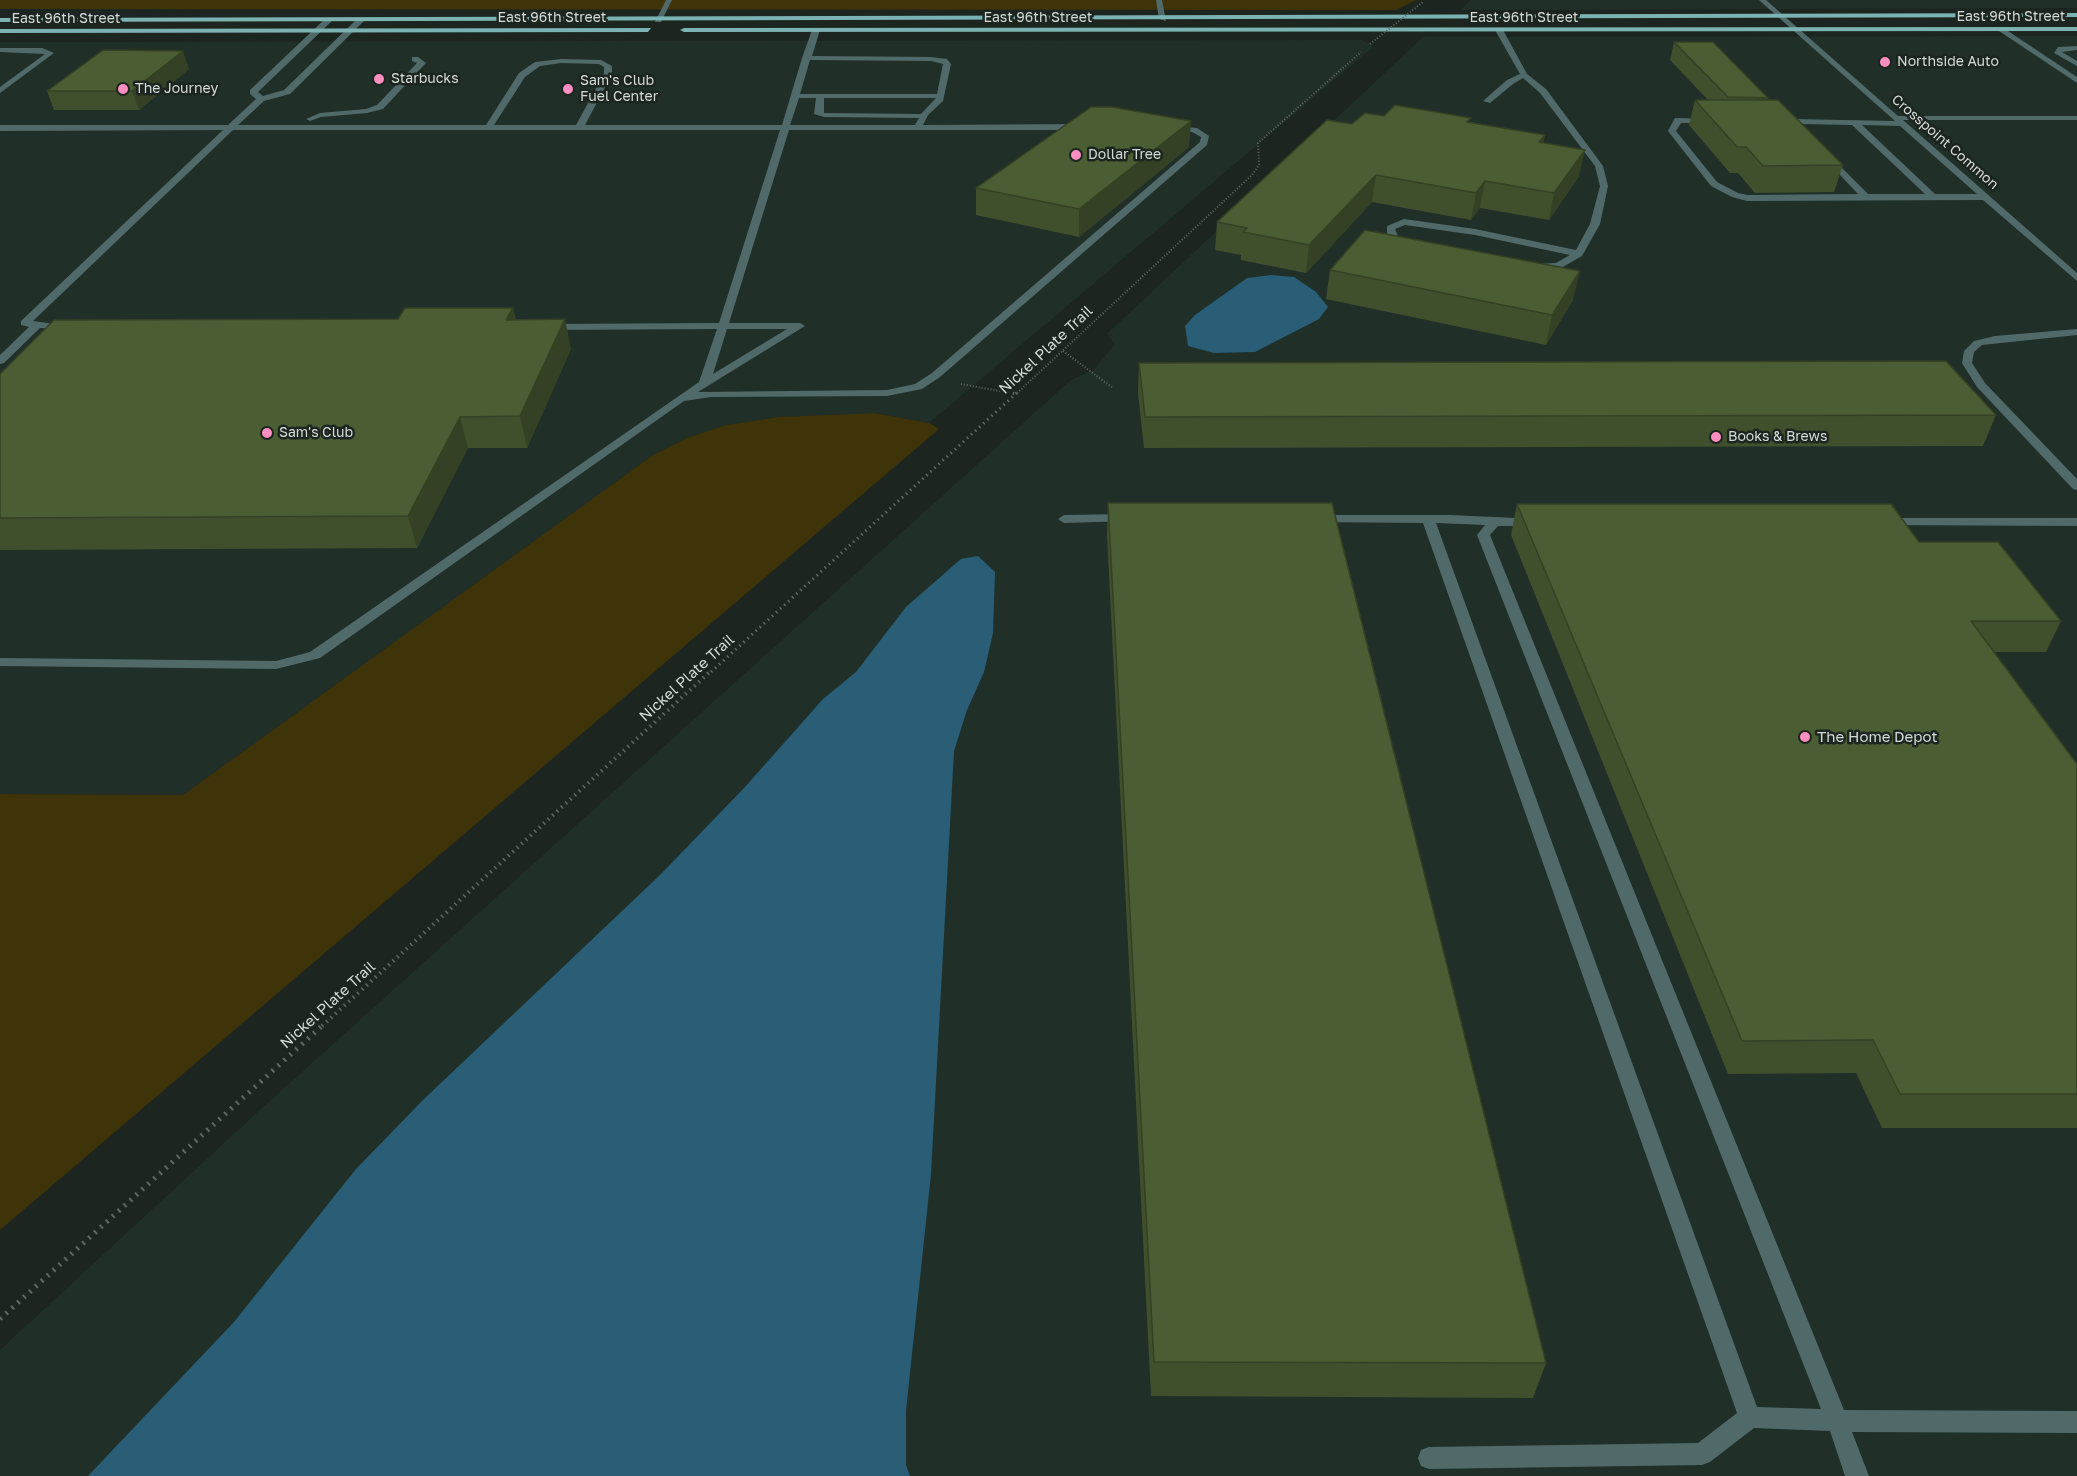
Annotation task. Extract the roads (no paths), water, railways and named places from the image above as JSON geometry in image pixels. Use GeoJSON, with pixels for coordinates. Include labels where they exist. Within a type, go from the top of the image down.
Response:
{"type":"FeatureCollection","features":[{"type":"Feature","properties":{"kind":"main road","name":"East 96th Street"},"geometry":{"type":"LineString","coordinates":[[0,20],[1605,18],[2077,15]]}},
{"type":"Feature","properties":{"kind":"main road"},"geometry":{"type":"LineString","coordinates":[[1499,30],[1499,26],[1505,24],[1605,18]]}},
{"type":"Feature","properties":{"kind":"main road"},"geometry":{"type":"LineString","coordinates":[[959,30],[1037,26],[1149,25],[1161,24],[1162,19]]}},
{"type":"Feature","properties":{"kind":"main road","name":"East 96th Street"},"geometry":{"type":"LineString","coordinates":[[672,30],[2077,29]]}},
{"type":"Feature","properties":{"kind":"main road","name":"East 96th Street"},"geometry":{"type":"LineString","coordinates":[[0,31],[661,30]]}},
{"type":"Feature","properties":{"kind":"street"},"geometry":{"type":"LineString","coordinates":[[658,20],[669,0]]}},
{"type":"Feature","properties":{"kind":"street"},"geometry":{"type":"LineString","coordinates":[[1159,0],[1162,19]]}},
{"type":"Feature","properties":{"kind":"street","name":"Crosspoint Common"},"geometry":{"type":"LineString","coordinates":[[1762,0],[1793,30],[2077,278]]}},
{"type":"Feature","properties":{"kind":"street"},"geometry":{"type":"LineString","coordinates":[[261,99],[253,92],[329,20]]}},
{"type":"Feature","properties":{"kind":"street"},"geometry":{"type":"LineString","coordinates":[[83,327],[25,323],[261,99],[286,92],[361,20]]}},
{"type":"Feature","properties":{"kind":"street"},"geometry":{"type":"LineString","coordinates":[[2002,29],[2077,81]]}},
{"type":"Feature","properties":{"kind":"street"},"geometry":{"type":"LineString","coordinates":[[705,382],[816,30]]}},
{"type":"Feature","properties":{"kind":"street"},"geometry":{"type":"LineString","coordinates":[[1499,30],[1524,75],[1543,91],[1599,166],[1604,186],[1594,224],[1579,254],[1558,266],[1527,268]]}},
{"type":"Feature","properties":{"kind":"street"},"geometry":{"type":"LineString","coordinates":[[2077,48],[2061,49],[2058,53],[2077,64]]}},
{"type":"Feature","properties":{"kind":"street"},"geometry":{"type":"LineString","coordinates":[[0,56],[4,50],[42,50],[50,53],[0,91]]}},
{"type":"Feature","properties":{"kind":"street"},"geometry":{"type":"LineString","coordinates":[[806,58],[939,60],[947,64],[939,101],[924,116],[918,127]]}},
{"type":"Feature","properties":{"kind":"street"},"geometry":{"type":"LineString","coordinates":[[310,119],[320,115],[367,111],[380,107],[422,63],[415,59]]}},
{"type":"Feature","properties":{"kind":"street"},"geometry":{"type":"LineString","coordinates":[[488,128],[522,75],[538,64],[561,61],[601,62],[608,66],[608,74],[579,128]]}},
{"type":"Feature","properties":{"kind":"street"},"geometry":{"type":"LineString","coordinates":[[1487,101],[1510,82],[1524,75]]}},
{"type":"Feature","properties":{"kind":"street"},"geometry":{"type":"LineString","coordinates":[[794,96],[940,96]]}},
{"type":"Feature","properties":{"kind":"street"},"geometry":{"type":"LineString","coordinates":[[820,96],[818,114],[924,116]]}},
{"type":"Feature","properties":{"kind":"street"},"geometry":{"type":"LineString","coordinates":[[1783,121],[1854,123],[2077,118]]}},
{"type":"Feature","properties":{"kind":"street"},"geometry":{"type":"LineString","coordinates":[[1725,121],[1678,120],[1672,131],[1714,184],[1735,195],[1747,198],[1985,197]]}},
{"type":"Feature","properties":{"kind":"street"},"geometry":{"type":"LineString","coordinates":[[1794,121],[1810,138]]}},
{"type":"Feature","properties":{"kind":"street"},"geometry":{"type":"LineString","coordinates":[[1854,123],[1933,197]]}},
{"type":"Feature","properties":{"kind":"street"},"geometry":{"type":"LineString","coordinates":[[0,128],[1090,127]]}},
{"type":"Feature","properties":{"kind":"street"},"geometry":{"type":"LineString","coordinates":[[681,398],[711,394],[887,393],[918,387],[936,375],[1204,143],[1205,136],[1194,130],[1154,127]]}},
{"type":"Feature","properties":{"kind":"street"},"geometry":{"type":"LineString","coordinates":[[1818,147],[1866,197]]}},
{"type":"Feature","properties":{"kind":"street"},"geometry":{"type":"LineString","coordinates":[[1416,252],[1398,246],[1390,228],[1404,222],[1442,226],[1579,254]]}},
{"type":"Feature","properties":{"kind":"street"},"geometry":{"type":"LineString","coordinates":[[0,361],[37,325]]}},
{"type":"Feature","properties":{"kind":"street"},"geometry":{"type":"LineString","coordinates":[[0,662],[276,665],[315,655],[681,398],[800,326],[539,327]]}},
{"type":"Feature","properties":{"kind":"street"},"geometry":{"type":"LineString","coordinates":[[2077,332],[1978,342],[1969,351],[1967,363],[1981,385],[2077,486]]}},
{"type":"Feature","properties":{"kind":"street"},"geometry":{"type":"LineString","coordinates":[[1064,519],[1138,518]]}},
{"type":"Feature","properties":{"kind":"street"},"geometry":{"type":"LineString","coordinates":[[1300,519],[1450,519],[1488,528],[1554,522]]}},
{"type":"Feature","properties":{"kind":"street"},"geometry":{"type":"LineString","coordinates":[[1428,519],[1750,1418]]}},
{"type":"Feature","properties":{"kind":"street"},"geometry":{"type":"LineString","coordinates":[[1863,522],[2077,522]]}},
{"type":"Feature","properties":{"kind":"street"},"geometry":{"type":"LineString","coordinates":[[1488,528],[1857,1476]]}},
{"type":"Feature","properties":{"kind":"street"},"geometry":{"type":"LineString","coordinates":[[1429,1458],[1701,1454],[1750,1418],[1837,1421],[2077,1422]]}},
{"type":"Feature","properties":{"kind":"water"},"geometry":{"type":"Polygon","coordinates":[[[1271,275],[1294,277],[1316,292],[1328,307],[1319,319],[1255,352],[1214,353],[1188,346],[1185,326],[1195,315],[1247,278],[1271,275]]]}},
{"type":"Feature","properties":{"kind":"water"},"geometry":{"type":"Polygon","coordinates":[[[978,556],[995,572],[993,633],[984,672],[967,710],[954,751],[931,1174],[906,1411],[906,1465],[910,1476],[88,1476],[234,1322],[356,1169],[423,1100],[661,874],[745,787],[823,699],[856,672],[906,607],[961,559],[978,556]]]}},
{"type":"Feature","properties":{"kind":"place","name":"Northside Auto"},"geometry":{"type":"Point","coordinates":[1885,62]}},
{"type":"Feature","properties":{"kind":"place","name":"Starbucks"},"geometry":{"type":"Point","coordinates":[379,79]}},
{"type":"Feature","properties":{"kind":"place","name":"The Journey"},"geometry":{"type":"Point","coordinates":[123,89]}},
{"type":"Feature","properties":{"kind":"place","name":"Sam's Club Fuel Center"},"geometry":{"type":"Point","coordinates":[568,89]}},
{"type":"Feature","properties":{"kind":"place","name":"Dollar Tree"},"geometry":{"type":"Point","coordinates":[1076,155]}},
{"type":"Feature","properties":{"kind":"place","name":"Sam's Club"},"geometry":{"type":"Point","coordinates":[267,433]}},
{"type":"Feature","properties":{"kind":"place","name":"Books & Brews"},"geometry":{"type":"Point","coordinates":[1716,437]}},
{"type":"Feature","properties":{"kind":"place","name":"The Home Depot"},"geometry":{"type":"Point","coordinates":[1805,737]}}]}
